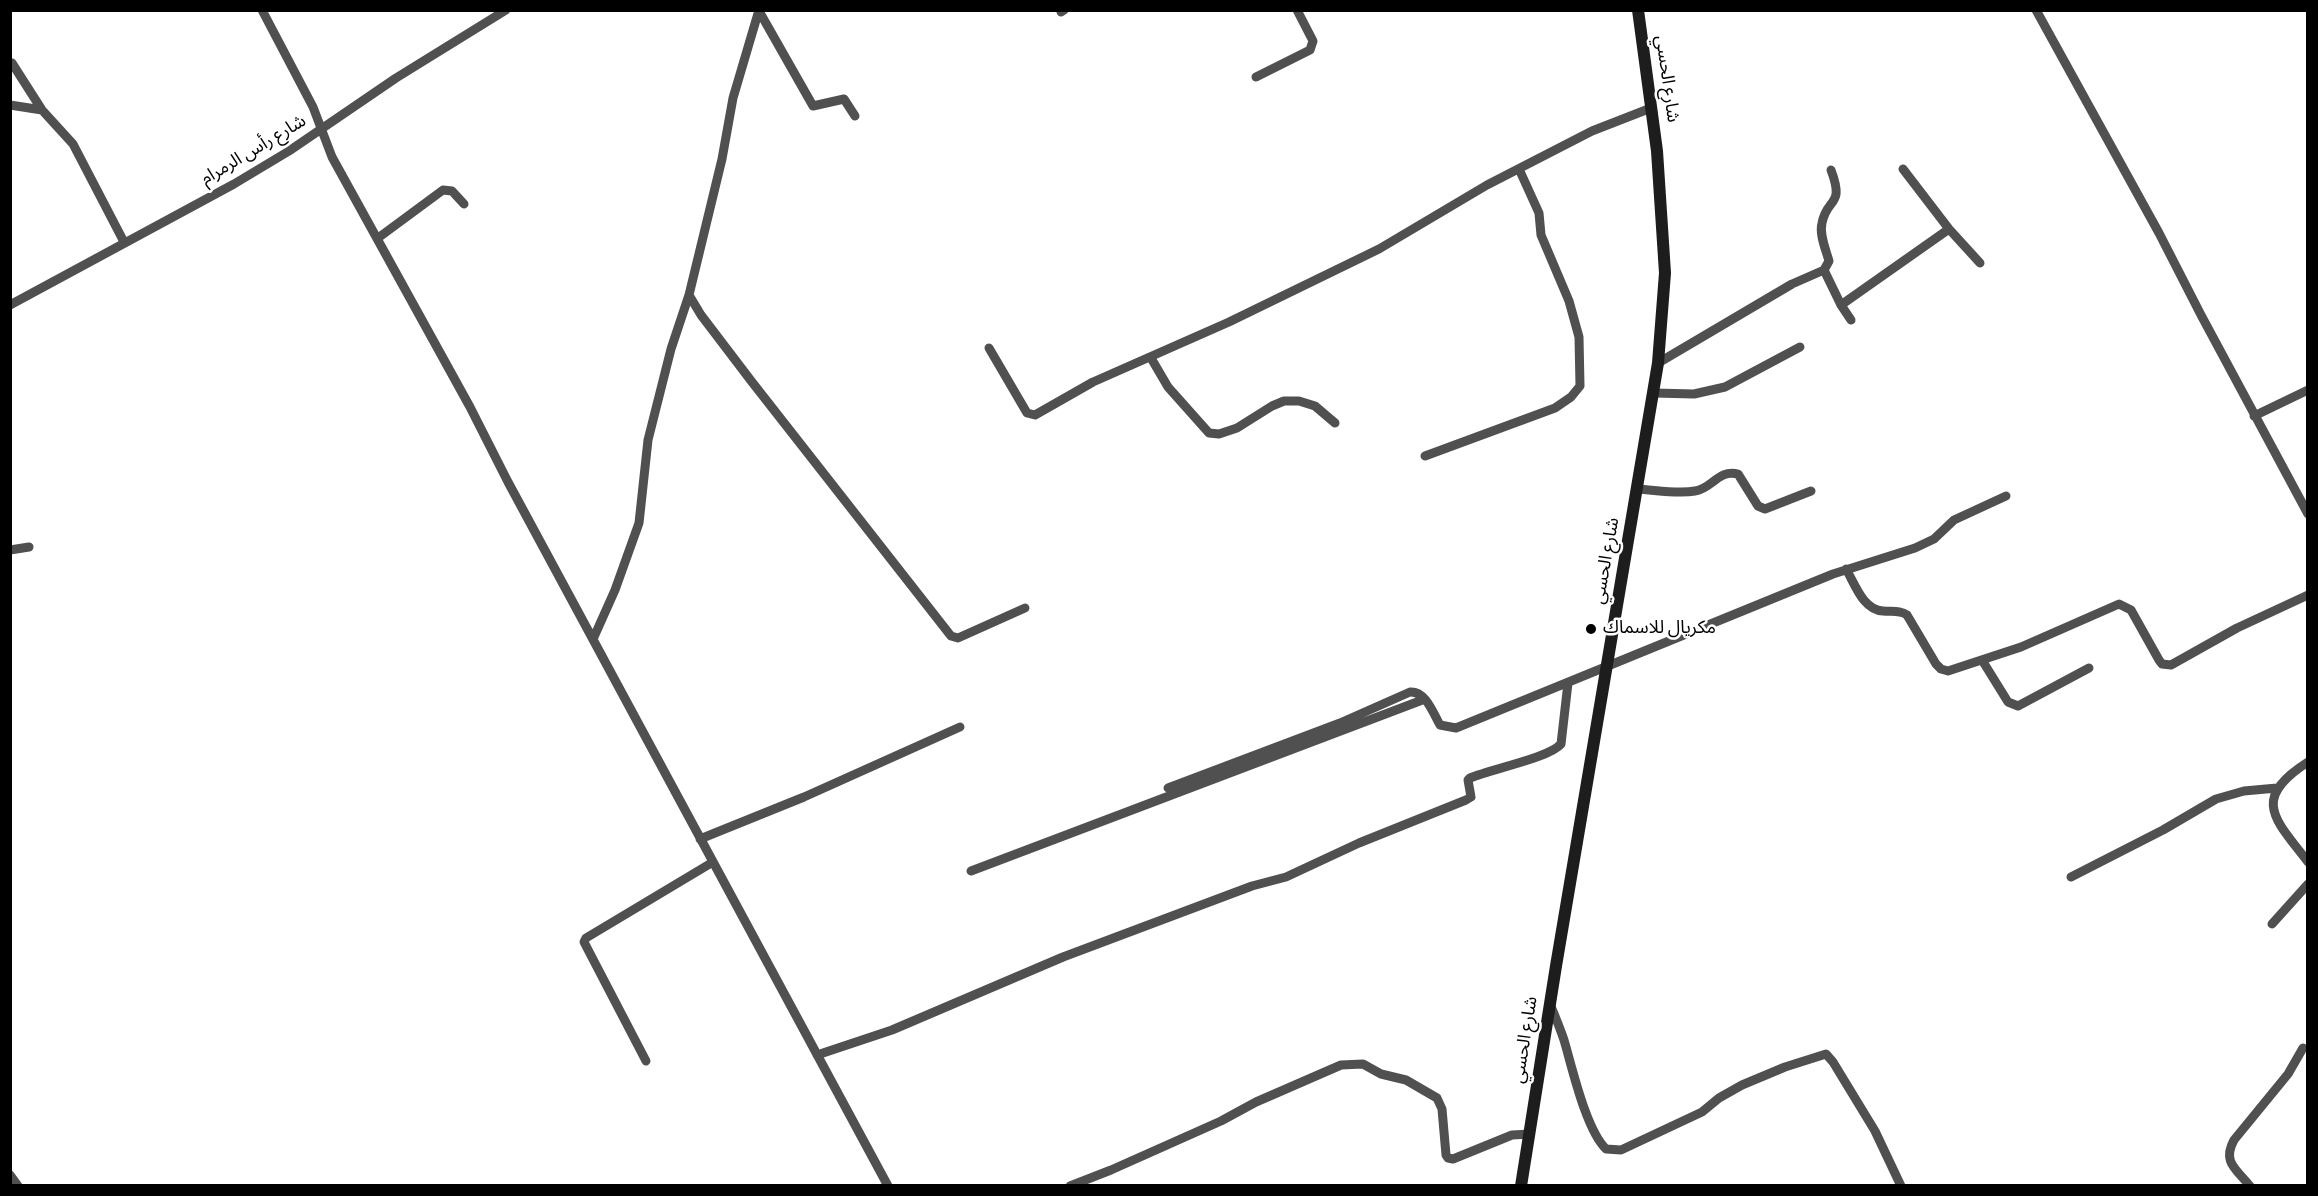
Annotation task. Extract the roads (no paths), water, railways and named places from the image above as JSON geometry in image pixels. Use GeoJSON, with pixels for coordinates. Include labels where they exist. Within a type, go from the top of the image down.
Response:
{"type":"FeatureCollection","features":[{"type":"Feature","properties":{"kind":"street"},"geometry":{"type":"LineString","coordinates":[[262,10],[309,98],[332,157],[378,238],[888,1185]]}},
{"type":"Feature","properties":{"kind":"street","name":"شارع رأس الرمرام"},"geometry":{"type":"LineString","coordinates":[[10,305],[234,184],[290,151],[396,78],[506,10]]}},
{"type":"Feature","properties":{"kind":"street"},"geometry":{"type":"LineString","coordinates":[[1256,77],[1310,50],[1313,41],[1297,10]]}},
{"type":"Feature","properties":{"kind":"street","name":"شارع الحسي"},"geometry":{"type":"LineString","coordinates":[[1521,1185],[1658,363],[1665,273],[1657,151],[1638,10]]}},
{"type":"Feature","properties":{"kind":"street"},"geometry":{"type":"LineString","coordinates":[[759,11],[813,106],[844,99],[855,116]]}},
{"type":"Feature","properties":{"kind":"street"},"geometry":{"type":"LineString","coordinates":[[594,638],[615,590],[639,523],[648,440],[671,349],[689,295],[722,159],[734,98],[759,11]]}},
{"type":"Feature","properties":{"kind":"street"},"geometry":{"type":"LineString","coordinates":[[2037,11],[2159,233],[2307,514]]}},
{"type":"Feature","properties":{"kind":"street"},"geometry":{"type":"LineString","coordinates":[[12,63],[42,110],[73,144],[124,242]]}},
{"type":"Feature","properties":{"kind":"street"},"geometry":{"type":"LineString","coordinates":[[10,105],[42,110]]}},
{"type":"Feature","properties":{"kind":"street"},"geometry":{"type":"LineString","coordinates":[[989,348],[1027,413],[1035,416],[1093,382],[1151,358],[1379,249],[1519,169],[1592,131],[1651,108]]}},
{"type":"Feature","properties":{"kind":"street"},"geometry":{"type":"LineString","coordinates":[[1425,456],[1555,408],[1580,386],[1579,337],[1569,302],[1541,236],[1539,213],[1519,169]]}},
{"type":"Feature","properties":{"kind":"street"},"geometry":{"type":"LineString","coordinates":[[1903,169],[1949,229],[1980,263]]}},
{"type":"Feature","properties":{"kind":"street"},"geometry":{"type":"LineString","coordinates":[[1658,363],[1689,347],[1792,284],[1824,270],[1829,261],[1821,225],[1826,212],[1836,199],[1836,184],[1831,170]]}},
{"type":"Feature","properties":{"kind":"street"},"geometry":{"type":"LineString","coordinates":[[378,238],[443,190],[452,191],[464,204]]}},
{"type":"Feature","properties":{"kind":"street"},"geometry":{"type":"LineString","coordinates":[[1841,305],[1949,229]]}},
{"type":"Feature","properties":{"kind":"street"},"geometry":{"type":"LineString","coordinates":[[1824,270],[1851,320]]}},
{"type":"Feature","properties":{"kind":"street"},"geometry":{"type":"LineString","coordinates":[[689,295],[701,315],[752,382],[951,636],[958,638],[1025,608]]}},
{"type":"Feature","properties":{"kind":"street"},"geometry":{"type":"LineString","coordinates":[[1654,393],[1694,394],[1725,387],[1800,347]]}},
{"type":"Feature","properties":{"kind":"street"},"geometry":{"type":"LineString","coordinates":[[1151,358],[1168,387],[1209,433],[1219,434],[1237,428],[1284,401],[1299,401],[1315,406],[1335,423]]}},
{"type":"Feature","properties":{"kind":"street"},"geometry":{"type":"LineString","coordinates":[[2254,416],[2307,390]]}},
{"type":"Feature","properties":{"kind":"street"},"geometry":{"type":"LineString","coordinates":[[1638,489],[1697,491],[1714,479],[1732,473],[1738,474],[1758,506],[1765,510],[1811,491]]}},
{"type":"Feature","properties":{"kind":"street"},"geometry":{"type":"LineString","coordinates":[[1168,788],[1340,723],[1410,692],[1417,692],[1425,699],[1440,725],[1456,728],[1846,569],[1889,558],[1915,548],[1934,539],[1954,519],[2007,496]]}},
{"type":"Feature","properties":{"kind":"street"},"geometry":{"type":"LineString","coordinates":[[10,550],[29,547]]}},
{"type":"Feature","properties":{"kind":"street"},"geometry":{"type":"LineString","coordinates":[[1846,569],[1870,608],[1901,612],[1907,615],[1941,669],[1952,670],[2042,639],[2109,606],[2119,604],[2131,610],[2159,660],[2166,666],[2171,666],[2237,628],[2307,595]]}},
{"type":"Feature","properties":{"kind":"street"},"geometry":{"type":"LineString","coordinates":[[1982,660],[2008,702],[2018,706],[2089,668]]}},
{"type":"Feature","properties":{"kind":"street"},"geometry":{"type":"LineString","coordinates":[[817,1054],[892,1030],[1080,950],[1252,886],[1286,877],[1359,843],[1467,800],[1471,796],[1468,780],[1470,778],[1558,748],[1561,744],[1568,683]]}},
{"type":"Feature","properties":{"kind":"street"},"geometry":{"type":"LineString","coordinates":[[971,871],[1425,699]]}},
{"type":"Feature","properties":{"kind":"street"},"geometry":{"type":"LineString","coordinates":[[700,839],[804,797],[960,727]]}},
{"type":"Feature","properties":{"kind":"street"},"geometry":{"type":"LineString","coordinates":[[2307,762],[2290,773],[2277,788],[2273,808],[2276,818],[2307,862]]}},
{"type":"Feature","properties":{"kind":"street"},"geometry":{"type":"LineString","coordinates":[[2071,877],[2163,830],[2216,799],[2244,791],[2277,788]]}},
{"type":"Feature","properties":{"kind":"street"},"geometry":{"type":"LineString","coordinates":[[646,1061],[584,942],[586,938],[602,928],[713,862]]}},
{"type":"Feature","properties":{"kind":"street"},"geometry":{"type":"LineString","coordinates":[[2272,924],[2307,884]]}},
{"type":"Feature","properties":{"kind":"street"},"geometry":{"type":"LineString","coordinates":[[1550,1004],[1584,1105],[1599,1140],[1606,1149],[1621,1150],[1702,1112],[1719,1098],[1742,1085],[1785,1067],[1826,1054],[1875,1131],[1901,1185]]}},
{"type":"Feature","properties":{"kind":"street"},"geometry":{"type":"LineString","coordinates":[[2250,1185],[2233,1165],[2228,1155],[2229,1150],[2234,1140],[2288,1074],[2303,1048]]}},
{"type":"Feature","properties":{"kind":"street"},"geometry":{"type":"LineString","coordinates":[[1070,1185],[1111,1170],[1341,1065],[1354,1063],[1362,1064],[1381,1074],[1406,1080],[1437,1098],[1442,1109],[1448,1158],[1453,1159],[1512,1135],[1530,1134]]}},
{"type":"Feature","properties":{"kind":"street"},"geometry":{"type":"LineString","coordinates":[[10,1175],[18,1185]]}},
{"type":"Feature","properties":{"kind":"place","name":"مكريال للاسماك"},"geometry":{"type":"Point","coordinates":[1591,629]}}]}
